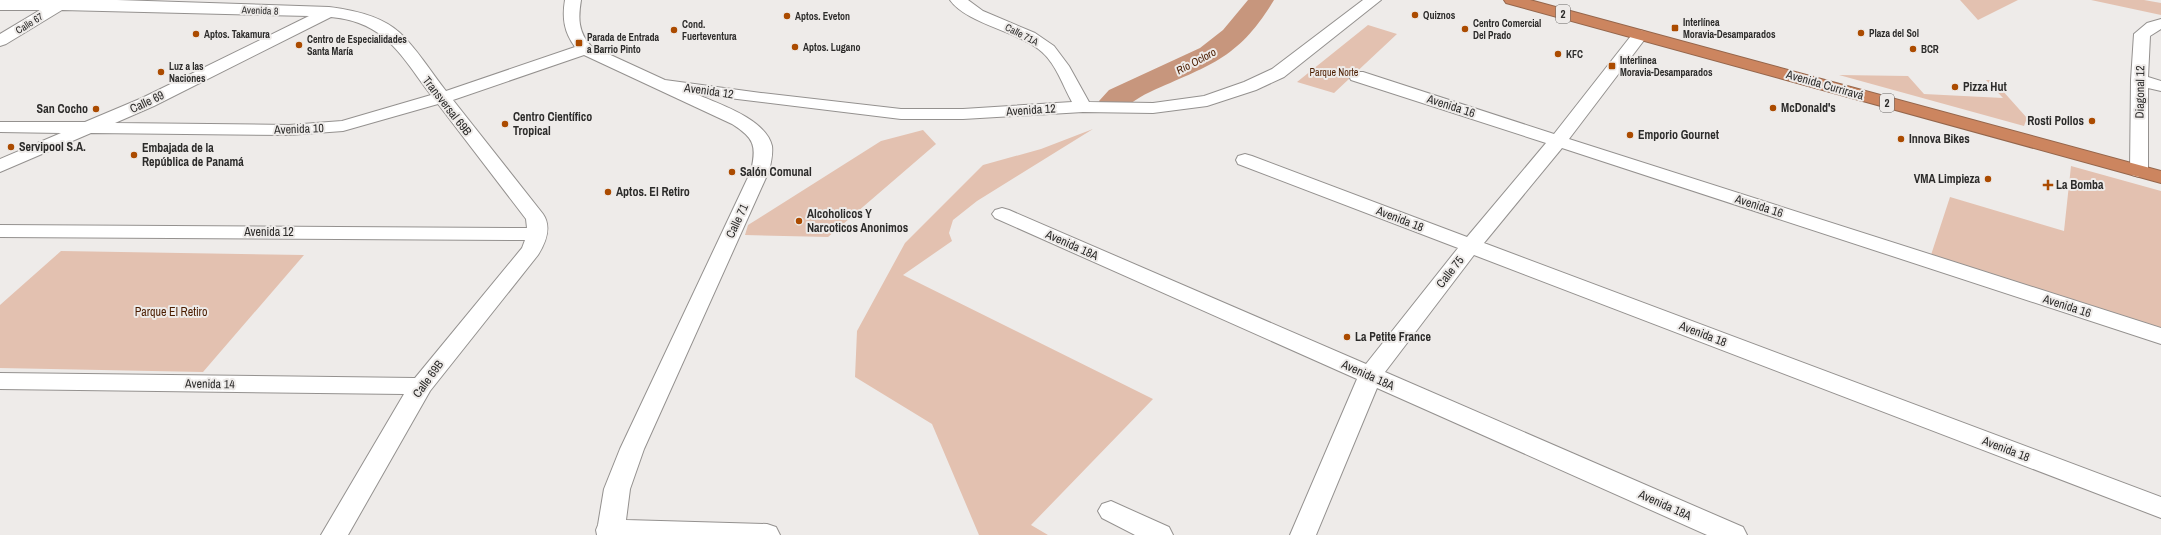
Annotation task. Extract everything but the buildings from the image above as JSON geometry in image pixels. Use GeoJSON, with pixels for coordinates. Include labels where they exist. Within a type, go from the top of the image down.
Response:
{"type":"FeatureCollection","features":[{"type":"Feature","properties":{"kind":"highway","name":"Avenida Curriravá"},"geometry":{"type":"LineString","coordinates":[[1512,0],[2161,177]]}},
{"type":"Feature","properties":{"kind":"street","name":"Calle 69"},"geometry":{"type":"LineString","coordinates":[[0,166],[148,102],[356,0]]}},
{"type":"Feature","properties":{"kind":"street","name":"Calle 71"},"geometry":{"type":"LineString","coordinates":[[573,0],[570,23],[572,33],[585,49],[751,128],[759,136],[764,145],[760,171],[632,449],[617,489],[609,532]]}},
{"type":"Feature","properties":{"kind":"street","name":"Calle 71A"},"geometry":{"type":"LineString","coordinates":[[958,0],[978,14],[1029,36],[1048,49],[1061,66],[1083,107]]}},
{"type":"Feature","properties":{"kind":"street","name":"Avenida 12"},"geometry":{"type":"LineString","coordinates":[[660,84],[768,99],[901,114],[963,114],[1083,107],[1153,108],[1199,102],[1250,86],[1278,73],[1373,0]]}},
{"type":"Feature","properties":{"kind":"street","name":"Avenida 8"},"geometry":{"type":"LineString","coordinates":[[0,5],[16,2],[57,6],[122,3],[329,12]]}},
{"type":"Feature","properties":{"kind":"street","name":"Calle 67"},"geometry":{"type":"LineString","coordinates":[[0,41],[57,6]]}},
{"type":"Feature","properties":{"kind":"street","name":"Transversal 69B"},"geometry":{"type":"LineString","coordinates":[[329,12],[353,14],[376,24],[394,36],[536,218],[538,234]]}},
{"type":"Feature","properties":{"kind":"street","name":"Diagonal 12"},"geometry":{"type":"LineString","coordinates":[[2139,171],[2139,80],[2142,34],[2154,26],[2161,24]]}},
{"type":"Feature","properties":{"kind":"street","name":"Calle 75"},"geometry":{"type":"LineString","coordinates":[[1302,535],[1370,376],[1471,246],[1558,141],[1640,35]]}},
{"type":"Feature","properties":{"kind":"street","name":"Avenida 10"},"geometry":{"type":"LineString","coordinates":[[0,127],[318,129],[343,126],[376,118],[441,98],[585,49]]}},
{"type":"Feature","properties":{"kind":"street","name":"Avenida 16"},"geometry":{"type":"LineString","coordinates":[[1357,76],[2161,336]]}},
{"type":"Feature","properties":{"kind":"street"},"geometry":{"type":"LineString","coordinates":[[2139,80],[2161,86]]}},
{"type":"Feature","properties":{"kind":"street","name":"Avenida 18"},"geometry":{"type":"LineString","coordinates":[[1245,160],[2161,508]]}},
{"type":"Feature","properties":{"kind":"street","name":"Avenida 18A"},"geometry":{"type":"LineString","coordinates":[[1002,214],[1734,535]]}},
{"type":"Feature","properties":{"kind":"street","name":"Avenida 12"},"geometry":{"type":"LineString","coordinates":[[0,231],[538,234]]}},
{"type":"Feature","properties":{"kind":"street","name":"Calle 69B"},"geometry":{"type":"LineString","coordinates":[[334,535],[421,386],[531,250],[538,234]]}},
{"type":"Feature","properties":{"kind":"street","name":"Avenida 14"},"geometry":{"type":"LineString","coordinates":[[3,385],[421,386]]}},
{"type":"Feature","properties":{"kind":"street"},"geometry":{"type":"LineString","coordinates":[[1111,511],[1160,535]]}},
{"type":"Feature","properties":{"kind":"street"},"geometry":{"type":"LineString","coordinates":[[609,532],[767,535]]}},
{"type":"Feature","properties":{"kind":"green space"},"geometry":{"type":"Polygon","coordinates":[[[1960,0],[2018,0],[1978,20],[1960,0]]]}},
{"type":"Feature","properties":{"kind":"green space"},"geometry":{"type":"Polygon","coordinates":[[[2091,0],[2144,0],[2161,3],[2161,15],[2091,0]]]}},
{"type":"Feature","properties":{"kind":"green space","name":"Parque Norte"},"geometry":{"type":"Polygon","coordinates":[[[1368,25],[1397,34],[1334,93],[1297,82],[1368,25]]]}},
{"type":"Feature","properties":{"kind":"green space"},"geometry":{"type":"Polygon","coordinates":[[[1839,75],[1908,76],[1924,94],[2003,98],[1986,80],[1993,80],[2027,118],[2024,126],[1839,75]]]}},
{"type":"Feature","properties":{"kind":"green space"},"geometry":{"type":"Polygon","coordinates":[[[1093,129],[977,201],[953,220],[949,233],[952,241],[903,275],[1153,399],[1031,525],[1048,535],[979,535],[932,424],[855,377],[857,331],[905,243],[983,165],[1041,149],[1093,129]]]}},
{"type":"Feature","properties":{"kind":"green space"},"geometry":{"type":"Polygon","coordinates":[[[923,130],[936,144],[828,237],[745,235],[748,225],[881,141],[923,130]]]}},
{"type":"Feature","properties":{"kind":"green space"},"geometry":{"type":"Polygon","coordinates":[[[2071,166],[2161,191],[2161,328],[1931,255],[1950,197],[2064,231],[2071,166]]]}},
{"type":"Feature","properties":{"kind":"green space","name":"Parque El Retiro"},"geometry":{"type":"Polygon","coordinates":[[[61,251],[304,255],[203,372],[0,368],[0,305],[61,251]]]}},
{"type":"Feature","properties":{"kind":"waterway","name":"Río Ocloro"},"geometry":{"type":"LineString","coordinates":[[1114,101],[1133,88],[1183,68],[1222,46],[1243,25],[1261,0]]}},
{"type":"Feature","properties":{"kind":"place","name":"Quiznos"},"geometry":{"type":"Point","coordinates":[1415,15]}},
{"type":"Feature","properties":{"kind":"place","name":"Aptos. Eveton"},"geometry":{"type":"Point","coordinates":[787,16]}},
{"type":"Feature","properties":{"kind":"place","name":"Interlínea Moravia-Desamparados"},"geometry":{"type":"Point","coordinates":[1675,28]}},
{"type":"Feature","properties":{"kind":"place","name":"Centro Comercial Del Prado"},"geometry":{"type":"Point","coordinates":[1465,29]}},
{"type":"Feature","properties":{"kind":"place","name":"Cond. Fuerteventura"},"geometry":{"type":"Point","coordinates":[674,30]}},
{"type":"Feature","properties":{"kind":"place","name":"Plaza del Sol"},"geometry":{"type":"Point","coordinates":[1861,33]}},
{"type":"Feature","properties":{"kind":"place","name":"Aptos. Takamura"},"geometry":{"type":"Point","coordinates":[196,34]}},
{"type":"Feature","properties":{"kind":"place","name":"Parada de Entrada a Barrio Pinto"},"geometry":{"type":"Point","coordinates":[579,43]}},
{"type":"Feature","properties":{"kind":"place","name":"Centro de Especialidades Santa María"},"geometry":{"type":"Point","coordinates":[299,45]}},
{"type":"Feature","properties":{"kind":"place","name":"Aptos. Lugano"},"geometry":{"type":"Point","coordinates":[795,47]}},
{"type":"Feature","properties":{"kind":"place","name":"BCR"},"geometry":{"type":"Point","coordinates":[1913,49]}},
{"type":"Feature","properties":{"kind":"place","name":"KFC"},"geometry":{"type":"Point","coordinates":[1558,54]}},
{"type":"Feature","properties":{"kind":"place","name":"Interlinea Moravia-Desamparados"},"geometry":{"type":"Point","coordinates":[1612,66]}},
{"type":"Feature","properties":{"kind":"place","name":"Luz a las Naciones"},"geometry":{"type":"Point","coordinates":[161,72]}},
{"type":"Feature","properties":{"kind":"place","name":"Pizza Hut"},"geometry":{"type":"Point","coordinates":[1955,87]}},
{"type":"Feature","properties":{"kind":"place","name":"McDonald's"},"geometry":{"type":"Point","coordinates":[1773,108]}},
{"type":"Feature","properties":{"kind":"place","name":"San Cocho"},"geometry":{"type":"Point","coordinates":[96,109]}},
{"type":"Feature","properties":{"kind":"place","name":"Rosti Pollos"},"geometry":{"type":"Point","coordinates":[2092,121]}},
{"type":"Feature","properties":{"kind":"place","name":"Centro Científico Tropical"},"geometry":{"type":"Point","coordinates":[505,124]}},
{"type":"Feature","properties":{"kind":"place","name":"Emporio Gournet"},"geometry":{"type":"Point","coordinates":[1630,135]}},
{"type":"Feature","properties":{"kind":"place","name":"Innova Bikes"},"geometry":{"type":"Point","coordinates":[1901,139]}},
{"type":"Feature","properties":{"kind":"place","name":"Servipool S.A."},"geometry":{"type":"Point","coordinates":[11,147]}},
{"type":"Feature","properties":{"kind":"place","name":"Embajada de la República de Panamá"},"geometry":{"type":"Point","coordinates":[134,155]}},
{"type":"Feature","properties":{"kind":"place","name":"Salón Comunal"},"geometry":{"type":"Point","coordinates":[732,172]}},
{"type":"Feature","properties":{"kind":"place","name":"VMA Limpieza"},"geometry":{"type":"Point","coordinates":[1988,179]}},
{"type":"Feature","properties":{"kind":"place","name":"La Bomba"},"geometry":{"type":"Point","coordinates":[2048,185]}},
{"type":"Feature","properties":{"kind":"place","name":"Aptos. El Retiro"},"geometry":{"type":"Point","coordinates":[608,192]}},
{"type":"Feature","properties":{"kind":"place","name":"Alcoholicos Y Narcoticos Anonimos"},"geometry":{"type":"Point","coordinates":[799,221]}},
{"type":"Feature","properties":{"kind":"place","name":"La Petite France"},"geometry":{"type":"Point","coordinates":[1347,337]}}]}
